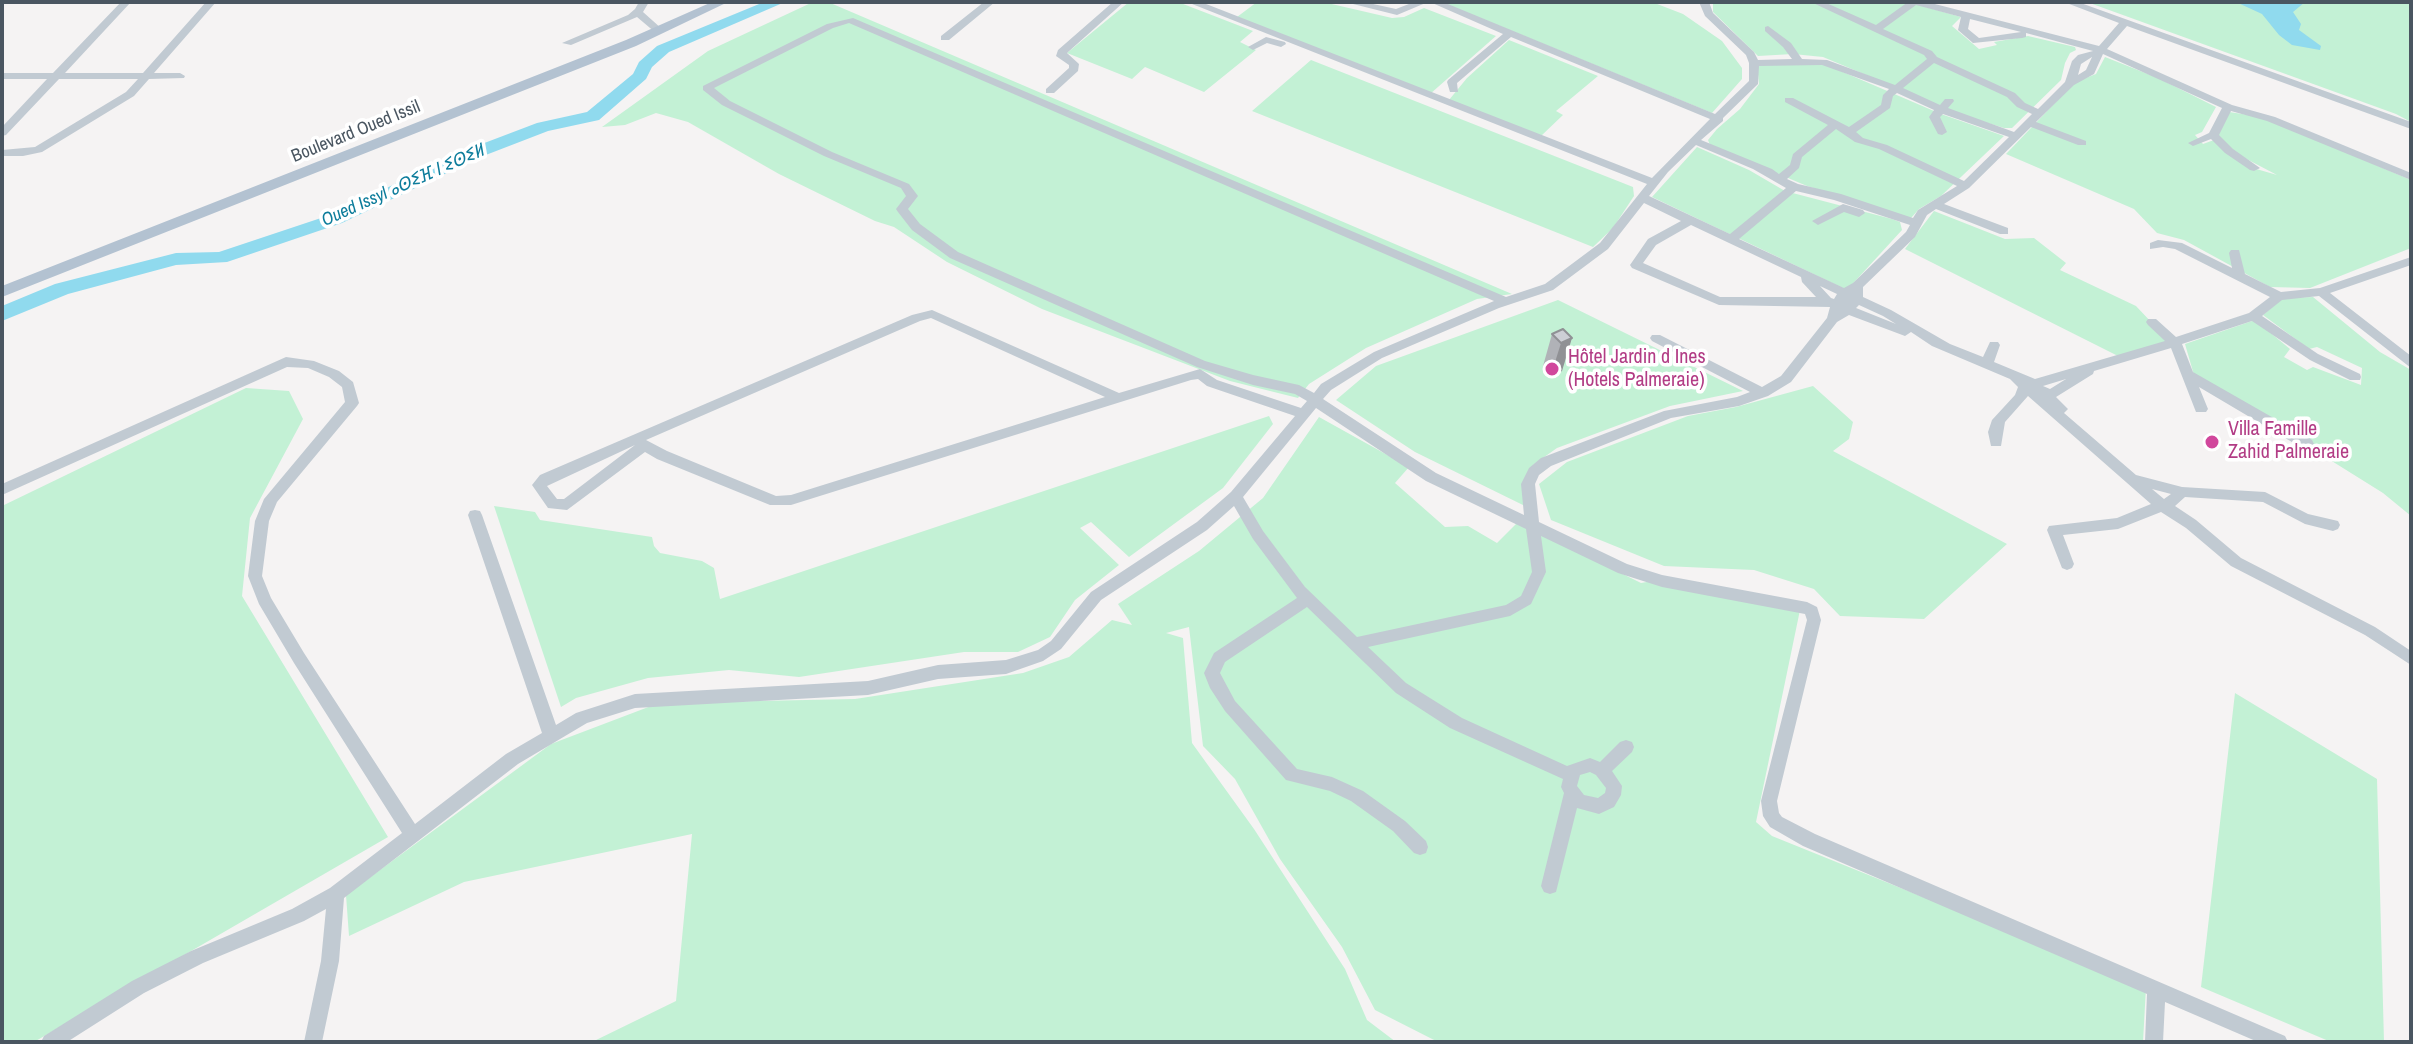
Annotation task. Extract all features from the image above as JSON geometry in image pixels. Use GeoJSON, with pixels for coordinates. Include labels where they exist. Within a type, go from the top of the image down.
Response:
{"type":"FeatureCollection","features":[{"type":"Feature","properties":{"kind":"main road","name":"Boulevard Oued Issil"},"geometry":{"type":"LineString","coordinates":[[2,292],[659,31],[722,2]]}},
{"type":"Feature","properties":{"kind":"street"},"geometry":{"type":"LineString","coordinates":[[2,133],[126,2]]}},
{"type":"Feature","properties":{"kind":"street"},"geometry":{"type":"LineString","coordinates":[[2,153],[38,150],[130,94],[211,2]]}},
{"type":"Feature","properties":{"kind":"street"},"geometry":{"type":"LineString","coordinates":[[567,43],[638,13],[644,2]]}},
{"type":"Feature","properties":{"kind":"street"},"geometry":{"type":"LineString","coordinates":[[945,38],[990,2]]}},
{"type":"Feature","properties":{"kind":"street"},"geometry":{"type":"LineString","coordinates":[[1050,91],[1074,69],[1074,64],[1061,54],[1119,2]]}},
{"type":"Feature","properties":{"kind":"street"},"geometry":{"type":"LineString","coordinates":[[1192,2],[1648,189],[1689,221],[1801,274],[1843,302],[1987,363],[2029,389],[2160,504],[2191,524],[2236,562],[2370,631],[2411,659]]}},
{"type":"Feature","properties":{"kind":"street"},"geometry":{"type":"LineString","coordinates":[[1350,2],[1397,12],[1423,2]]}},
{"type":"Feature","properties":{"kind":"street"},"geometry":{"type":"LineString","coordinates":[[1435,2],[1719,119]]}},
{"type":"Feature","properties":{"kind":"street"},"geometry":{"type":"LineString","coordinates":[[50,1042],[138,987],[197,957],[298,915],[336,894],[512,759],[582,718],[635,701],[868,688],[938,672],[1006,667],[1028,662],[1056,645],[1096,596],[1202,526],[1236,496],[1301,413],[1326,387],[1378,355],[1549,287],[1604,246],[1648,189],[1754,82],[1754,63],[1740,42],[1708,14],[1704,2]]}},
{"type":"Feature","properties":{"kind":"street"},"geometry":{"type":"LineString","coordinates":[[1816,2],[1928,53],[1933,59],[2011,95],[2021,105],[2038,113]]}},
{"type":"Feature","properties":{"kind":"street"},"geometry":{"type":"LineString","coordinates":[[1877,29],[1915,2],[2100,51],[2228,107],[2271,119],[2411,177]]}},
{"type":"Feature","properties":{"kind":"street"},"geometry":{"type":"LineString","coordinates":[[2069,2],[2411,126]]}},
{"type":"Feature","properties":{"kind":"street"},"geometry":{"type":"LineString","coordinates":[[638,13],[659,31]]}},
{"type":"Feature","properties":{"kind":"street"},"geometry":{"type":"LineString","coordinates":[[1966,16],[1963,30],[1977,41],[2031,33]]}},
{"type":"Feature","properties":{"kind":"street"},"geometry":{"type":"LineString","coordinates":[[1507,302],[850,20],[830,26],[707,88],[709,94],[828,154],[905,186],[912,196],[902,209],[903,214],[954,255],[1201,364],[1299,390],[1431,477],[1531,527],[1643,576],[1796,605],[1812,611],[1814,620],[1769,801],[1771,816],[1776,822],[1809,840],[2279,1042]]}},
{"type":"Feature","properties":{"kind":"street"},"geometry":{"type":"LineString","coordinates":[[1357,643],[1510,610],[1526,600],[1539,572],[1528,484],[1534,472],[1546,462],[1669,414],[1739,401],[1763,393],[1786,379],[1843,302],[1911,234],[1915,223],[1927,209],[1965,186],[2070,83],[2090,72],[2100,51],[2125,22]]}},
{"type":"Feature","properties":{"kind":"street"},"geometry":{"type":"LineString","coordinates":[[1768,29],[1787,45],[1797,60]]}},
{"type":"Feature","properties":{"kind":"street"},"geometry":{"type":"LineString","coordinates":[[1454,90],[1452,82],[1510,33]]}},
{"type":"Feature","properties":{"kind":"street"},"geometry":{"type":"LineString","coordinates":[[1253,47],[1266,40],[1276,42],[1648,189]]}},
{"type":"Feature","properties":{"kind":"street"},"geometry":{"type":"LineString","coordinates":[[1848,131],[1860,127],[1886,106],[1885,98],[1933,59]]}},
{"type":"Feature","properties":{"kind":"street"},"geometry":{"type":"LineString","coordinates":[[1754,63],[1823,62],[1946,106],[2016,136]]}},
{"type":"Feature","properties":{"kind":"street"},"geometry":{"type":"LineString","coordinates":[[2,76],[180,76]]}},
{"type":"Feature","properties":{"kind":"street"},"geometry":{"type":"LineString","coordinates":[[1789,100],[1836,123],[1859,140],[1883,147],[1965,186]]}},
{"type":"Feature","properties":{"kind":"street"},"geometry":{"type":"LineString","coordinates":[[1942,132],[1934,117],[1946,106]]}},
{"type":"Feature","properties":{"kind":"street"},"geometry":{"type":"LineString","coordinates":[[2193,143],[2213,135],[2228,107]]}},
{"type":"Feature","properties":{"kind":"street"},"geometry":{"type":"LineString","coordinates":[[1783,176],[1795,166],[1797,156],[1836,123]]}},
{"type":"Feature","properties":{"kind":"street"},"geometry":{"type":"LineString","coordinates":[[2029,123],[2082,143]]}},
{"type":"Feature","properties":{"kind":"street"},"geometry":{"type":"LineString","coordinates":[[2213,135],[2229,151],[2254,168]]}},
{"type":"Feature","properties":{"kind":"street"},"geometry":{"type":"LineString","coordinates":[[1695,141],[1799,188],[1915,223]]}},
{"type":"Feature","properties":{"kind":"street"},"geometry":{"type":"LineString","coordinates":[[1758,168],[1783,176],[1799,188]]}},
{"type":"Feature","properties":{"kind":"street"},"geometry":{"type":"LineString","coordinates":[[1730,240],[1799,188]]}},
{"type":"Feature","properties":{"kind":"street"},"geometry":{"type":"LineString","coordinates":[[1936,205],[2004,231]]}},
{"type":"Feature","properties":{"kind":"street"},"geometry":{"type":"LineString","coordinates":[[1818,221],[1840,208],[1863,213],[1869,207]]}},
{"type":"Feature","properties":{"kind":"street"},"geometry":{"type":"LineString","coordinates":[[1689,221],[1652,242],[1636,265],[1719,301],[1843,302]]}},
{"type":"Feature","properties":{"kind":"street"},"geometry":{"type":"LineString","coordinates":[[2154,246],[2162,243],[2178,246],[2279,296]]}},
{"type":"Feature","properties":{"kind":"street"},"geometry":{"type":"LineString","coordinates":[[2235,253],[2239,275]]}},
{"type":"Feature","properties":{"kind":"street"},"geometry":{"type":"LineString","coordinates":[[1996,442],[1999,420],[2029,389],[2084,376],[2091,368],[2253,316],[2279,296],[2321,292],[2411,261]]}},
{"type":"Feature","properties":{"kind":"street"},"geometry":{"type":"LineString","coordinates":[[1801,274],[1843,302]]}},
{"type":"Feature","properties":{"kind":"street"},"geometry":{"type":"LineString","coordinates":[[2321,292],[2411,363]]}},
{"type":"Feature","properties":{"kind":"street"},"geometry":{"type":"LineString","coordinates":[[639,442],[567,505],[553,504],[539,485],[545,479],[639,442],[916,318],[932,314],[1117,397]]}},
{"type":"Feature","properties":{"kind":"street"},"geometry":{"type":"LineString","coordinates":[[2253,316],[2314,357],[2355,377]]}},
{"type":"Feature","properties":{"kind":"street"},"geometry":{"type":"LineString","coordinates":[[2152,322],[2175,343],[2201,409]]}},
{"type":"Feature","properties":{"kind":"street"},"geometry":{"type":"LineString","coordinates":[[1656,338],[1763,393]]}},
{"type":"Feature","properties":{"kind":"street"},"geometry":{"type":"LineString","coordinates":[[1987,363],[1994,345]]}},
{"type":"Feature","properties":{"kind":"street"},"geometry":{"type":"LineString","coordinates":[[2,490],[286,362],[310,364],[334,374],[348,385],[352,403],[271,499],[257,546],[255,576],[264,600],[299,658],[412,834]]}},
{"type":"Feature","properties":{"kind":"street"},"geometry":{"type":"LineString","coordinates":[[639,442],[775,501],[791,500],[1117,397],[1200,374],[1212,383],[1301,413]]}},
{"type":"Feature","properties":{"kind":"street"},"geometry":{"type":"LineString","coordinates":[[2188,375],[2307,444]]}},
{"type":"Feature","properties":{"kind":"street"},"geometry":{"type":"LineString","coordinates":[[2133,478],[2182,492],[2265,497],[2305,519],[2333,525]]}},
{"type":"Feature","properties":{"kind":"street"},"geometry":{"type":"LineString","coordinates":[[2067,564],[2054,530],[2118,523],[2171,502],[2182,492]]}},
{"type":"Feature","properties":{"kind":"street"},"geometry":{"type":"LineString","coordinates":[[1236,496],[1265,545],[1307,599],[1357,643],[1401,688],[1429,709],[1570,775]]}},
{"type":"Feature","properties":{"kind":"street"},"geometry":{"type":"LineString","coordinates":[[475,515],[551,735]]}},
{"type":"Feature","properties":{"kind":"street"},"geometry":{"type":"LineString","coordinates":[[1307,599],[1219,658],[1212,673],[1215,683],[1230,706],[1292,775],[1332,784],[1357,796],[1399,826],[1420,847]]}},
{"type":"Feature","properties":{"kind":"street"},"geometry":{"type":"LineString","coordinates":[[1602,770],[1626,747]]}},
{"type":"Feature","properties":{"kind":"street"},"geometry":{"type":"LineString","coordinates":[[1570,775],[1583,766],[1602,770],[1614,786],[1608,802],[1589,806],[1572,793]]}},
{"type":"Feature","properties":{"kind":"street"},"geometry":{"type":"LineString","coordinates":[[1550,886],[1572,793],[1570,775]]}},
{"type":"Feature","properties":{"kind":"street"},"geometry":{"type":"LineString","coordinates":[[313,1042],[330,961],[336,894]]}},
{"type":"Feature","properties":{"kind":"street"},"geometry":{"type":"LineString","coordinates":[[2154,1042],[2156,991]]}},
{"type":"Feature","properties":{"kind":"green space"},"geometry":{"type":"Polygon","coordinates":[[[813,2],[828,2],[1512,294],[1477,299],[1366,348],[1309,384],[1298,398],[1230,381],[1042,309],[947,262],[894,227],[875,221],[779,174],[688,122],[656,113],[625,125],[602,127],[708,51],[813,2]]]}},
{"type":"Feature","properties":{"kind":"green space"},"geometry":{"type":"Polygon","coordinates":[[[1129,2],[1178,2],[1253,31],[1240,42],[1256,50],[1204,92],[1145,67],[1132,79],[1067,53],[1129,2]]]}},
{"type":"Feature","properties":{"kind":"green space"},"geometry":{"type":"Polygon","coordinates":[[[1257,2],[1323,2],[1392,18],[1404,17],[1424,8],[1496,36],[1430,94],[1237,17],[1257,2]]]}},
{"type":"Feature","properties":{"kind":"green space"},"geometry":{"type":"Polygon","coordinates":[[[1441,2],[1652,2],[1683,14],[1722,41],[1742,68],[1742,79],[1712,113],[1441,2]]]}},
{"type":"Feature","properties":{"kind":"green space"},"geometry":{"type":"Polygon","coordinates":[[[1713,2],[1908,2],[1961,17],[1952,26],[1979,49],[1997,45],[1994,42],[2028,36],[2075,47],[2076,50],[2070,53],[2065,63],[2061,80],[2012,128],[2004,128],[1962,115],[1823,57],[1793,54],[1758,56],[1713,12],[1713,2]]]}},
{"type":"Feature","properties":{"kind":"green space"},"geometry":{"type":"Polygon","coordinates":[[[2087,2],[2411,2],[2411,122],[2396,114],[2087,2]]]}},
{"type":"Feature","properties":{"kind":"green space"},"geometry":{"type":"Polygon","coordinates":[[[1509,40],[1598,76],[1556,111],[1563,115],[1541,136],[1449,100],[1467,78],[1509,40]]]}},
{"type":"Feature","properties":{"kind":"green space"},"geometry":{"type":"Polygon","coordinates":[[[2105,57],[2158,78],[2216,107],[2202,132],[2195,135],[2203,144],[2214,140],[2246,166],[2277,175],[2237,154],[2216,136],[2229,112],[2263,117],[2411,180],[2411,248],[2310,288],[2270,287],[2184,240],[2157,233],[2134,209],[2006,154],[2075,82],[2096,74],[2105,57]]]}},
{"type":"Feature","properties":{"kind":"green space"},"geometry":{"type":"Polygon","coordinates":[[[1311,60],[1633,187],[1634,196],[1613,228],[1593,247],[1252,111],[1311,60]]]}},
{"type":"Feature","properties":{"kind":"green space"},"geometry":{"type":"Polygon","coordinates":[[[1822,63],[1941,114],[2004,136],[1941,196],[1919,209],[1911,218],[1807,186],[1710,145],[1708,140],[1740,109],[1759,84],[1757,64],[1822,63]]]}},
{"type":"Feature","properties":{"kind":"green space"},"geometry":{"type":"Polygon","coordinates":[[[1697,147],[1749,170],[1785,191],[1892,219],[1900,222],[1902,230],[1847,290],[1652,197],[1697,147]]]}},
{"type":"Feature","properties":{"kind":"green space"},"geometry":{"type":"Polygon","coordinates":[[[1934,211],[2005,239],[2034,238],[2066,263],[2060,270],[2136,306],[2169,341],[2118,356],[1905,249],[1934,211]]]}},
{"type":"Feature","properties":{"kind":"green space"},"geometry":{"type":"Polygon","coordinates":[[[2313,297],[2380,352],[2411,370],[2411,516],[2383,493],[2194,375],[2185,344],[2255,320],[2290,349],[2284,357],[2307,370],[2313,367],[2361,385],[2362,368],[2317,347],[2309,349],[2263,315],[2283,298],[2313,297]]]}},
{"type":"Feature","properties":{"kind":"green space"},"geometry":{"type":"Polygon","coordinates":[[[1558,300],[1743,391],[1670,406],[1557,448],[1533,465],[1527,507],[1415,452],[1336,400],[1376,366],[1558,300]]]}},
{"type":"Feature","properties":{"kind":"green space"},"geometry":{"type":"Polygon","coordinates":[[[1813,386],[1853,422],[1849,439],[1833,451],[2007,544],[1924,619],[1840,616],[1814,589],[1754,570],[1664,566],[1551,520],[1539,484],[1567,462],[1688,416],[1736,407],[1813,386]]]}},
{"type":"Feature","properties":{"kind":"green space"},"geometry":{"type":"Polygon","coordinates":[[[246,388],[289,391],[303,419],[250,518],[242,596],[388,837],[34,1042],[2,1042],[2,506],[246,388]]]}},
{"type":"Feature","properties":{"kind":"green space"},"geometry":{"type":"Polygon","coordinates":[[[1269,416],[1273,424],[1223,488],[1129,557],[1091,522],[1080,528],[1119,565],[1075,600],[1050,637],[1018,652],[964,652],[799,677],[729,670],[648,678],[576,698],[561,707],[494,506],[535,512],[540,520],[652,537],[660,553],[702,561],[714,568],[720,599],[1269,416]]]}},
{"type":"Feature","properties":{"kind":"green space"},"geometry":{"type":"Polygon","coordinates":[[[1319,417],[1409,467],[1395,483],[1445,527],[1468,526],[1497,543],[1518,522],[1641,583],[1664,579],[1800,610],[1756,822],[1772,836],[2146,987],[2143,1042],[1438,1042],[1375,1010],[1342,947],[1280,859],[1235,779],[1203,746],[1189,627],[1166,633],[1183,638],[1192,743],[1254,829],[1345,969],[1367,1020],[1396,1042],[592,1042],[676,1001],[692,834],[464,882],[349,936],[346,895],[551,744],[659,703],[855,699],[1023,673],[1069,657],[1112,620],[1132,625],[1118,604],[1199,551],[1263,498],[1319,417]]]}},
{"type":"Feature","properties":{"kind":"green space"},"geometry":{"type":"Polygon","coordinates":[[[2235,693],[2377,779],[2384,1042],[2331,1042],[2201,987],[2235,693]]]}},
{"type":"Feature","properties":{"kind":"water"},"geometry":{"type":"Polygon","coordinates":[[[2236,2],[2305,2],[2293,12],[2301,24],[2299,30],[2321,46],[2320,50],[2292,45],[2262,14],[2236,2]]]}},
{"type":"Feature","properties":{"kind":"building"},"geometry":{"type":"Polygon","coordinates":[[[1563,329],[1572,338],[1561,343],[1552,334],[1563,329]]]}},
{"type":"Feature","properties":{"kind":"waterway","name":"Oued Issyl ⴰⵙⵉⴼ ⵏ ⵉⵙⵉⵍ"},"geometry":{"type":"LineString","coordinates":[[2,314],[62,289],[176,259],[220,258],[336,219],[472,154],[543,127],[593,116],[640,76],[645,65],[663,49],[777,2]]}},
{"type":"Feature","properties":{"kind":"place","name":"Hôtel Jardin d Ines (Hotels Palmeraie)"},"geometry":{"type":"Point","coordinates":[1552,369]}},
{"type":"Feature","properties":{"kind":"place","name":"Villa Famille Zahid Palmeraie"},"geometry":{"type":"Point","coordinates":[2212,442]}}]}
